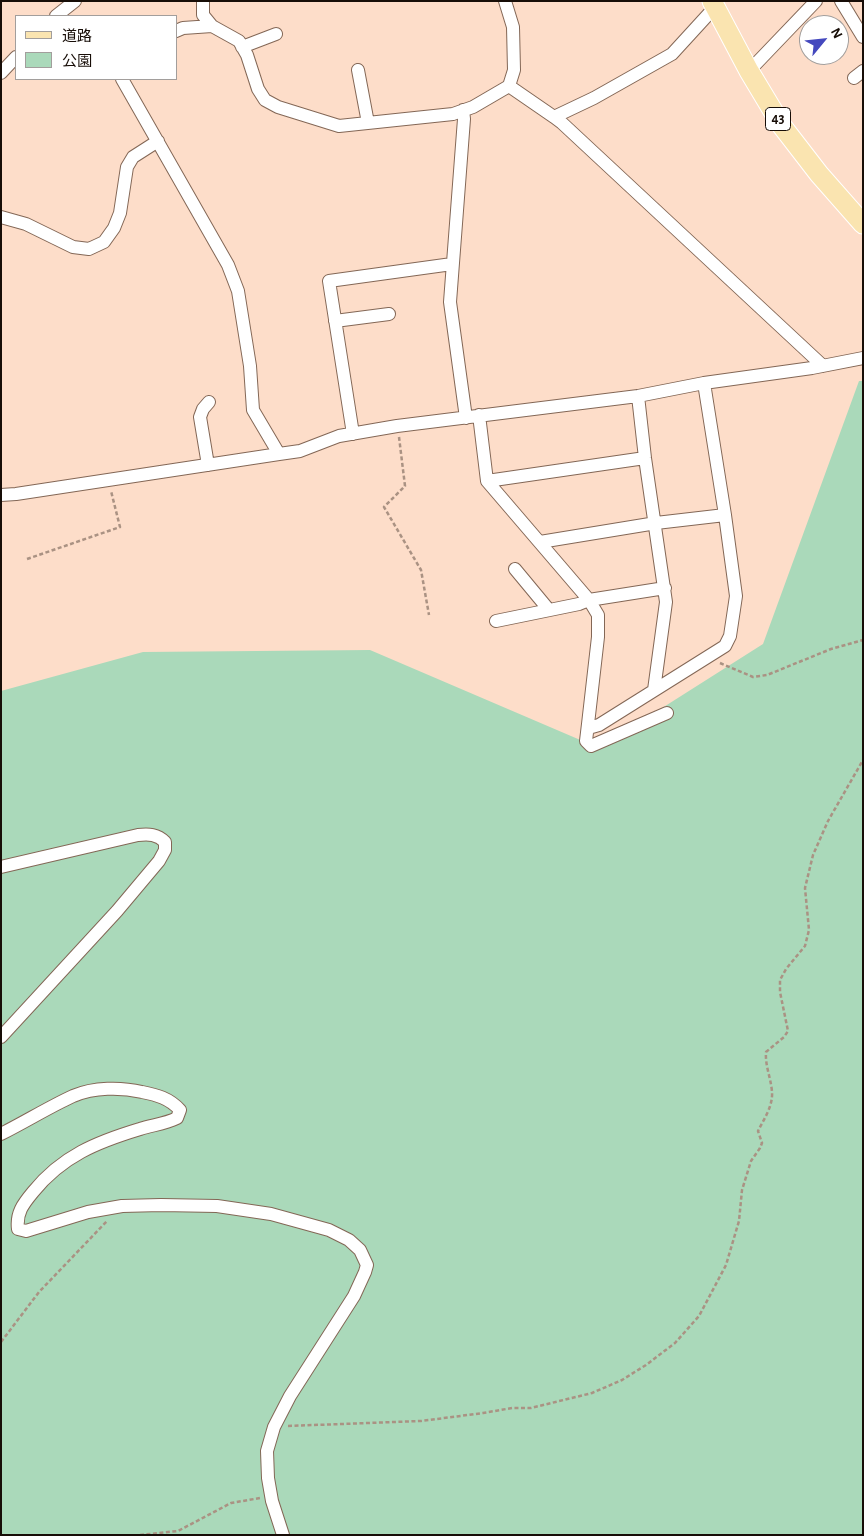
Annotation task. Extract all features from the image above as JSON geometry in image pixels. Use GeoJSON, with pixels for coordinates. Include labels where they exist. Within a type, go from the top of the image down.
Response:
{"type":"FeatureCollection","features":[{"type":"Feature","properties":{"kind":"main road","name":"43"},"geometry":{"type":"LineString","coordinates":[[713,4],[749,71],[782,126],[819,174],[863,224]]}},
{"type":"Feature","properties":{"kind":"street"},"geometry":{"type":"LineString","coordinates":[[52,1],[61,15],[74,1]]}},
{"type":"Feature","properties":{"kind":"street"},"geometry":{"type":"LineString","coordinates":[[203,1],[203,15],[212,26],[239,42],[247,55],[258,89],[265,100],[278,107],[339,126],[453,114],[473,106],[509,86],[514,70],[513,27],[506,1]]}},
{"type":"Feature","properties":{"kind":"street"},"geometry":{"type":"LineString","coordinates":[[749,71],[816,1]]}},
{"type":"Feature","properties":{"kind":"street"},"geometry":{"type":"LineString","coordinates":[[841,1],[861,28]]}},
{"type":"Feature","properties":{"kind":"street"},"geometry":{"type":"LineString","coordinates":[[554,116],[594,98],[672,54],[713,4]]}},
{"type":"Feature","properties":{"kind":"street"},"geometry":{"type":"LineString","coordinates":[[178,30],[183,28],[212,26]]}},
{"type":"Feature","properties":{"kind":"street"},"geometry":{"type":"LineString","coordinates":[[242,47],[276,34]]}},
{"type":"Feature","properties":{"kind":"street"},"geometry":{"type":"LineString","coordinates":[[1,73],[15,58]]}},
{"type":"Feature","properties":{"kind":"street"},"geometry":{"type":"LineString","coordinates":[[358,70],[368,123]]}},
{"type":"Feature","properties":{"kind":"street"},"geometry":{"type":"LineString","coordinates":[[123,80],[228,265],[238,291],[250,366],[253,410],[279,454]]}},
{"type":"Feature","properties":{"kind":"street"},"geometry":{"type":"LineString","coordinates":[[509,86],[554,116],[823,366]]}},
{"type":"Feature","properties":{"kind":"street"},"geometry":{"type":"LineString","coordinates":[[462,110],[464,119],[450,302],[466,418]]}},
{"type":"Feature","properties":{"kind":"street"},"geometry":{"type":"LineString","coordinates":[[1,217],[26,224],[73,247],[89,249],[104,242],[114,228],[120,213],[127,167],[133,157],[158,141]]}},
{"type":"Feature","properties":{"kind":"street"},"geometry":{"type":"LineString","coordinates":[[353,434],[329,281],[452,264]]}},
{"type":"Feature","properties":{"kind":"street"},"geometry":{"type":"LineString","coordinates":[[335,321],[390,314]]}},
{"type":"Feature","properties":{"kind":"street"},"geometry":{"type":"LineString","coordinates":[[1,495],[279,454],[300,450],[339,436],[398,426],[638,396],[704,383],[823,366],[863,358]]}},
{"type":"Feature","properties":{"kind":"street"},"geometry":{"type":"LineString","coordinates":[[588,724],[592,727],[599,725],[708,658],[725,646],[730,636],[736,596],[704,383]]}},
{"type":"Feature","properties":{"kind":"street"},"geometry":{"type":"LineString","coordinates":[[638,396],[666,602],[654,690]]}},
{"type":"Feature","properties":{"kind":"street"},"geometry":{"type":"LineString","coordinates":[[208,465],[200,417],[203,408],[209,402]]}},
{"type":"Feature","properties":{"kind":"street"},"geometry":{"type":"LineString","coordinates":[[479,415],[487,481],[589,600],[598,616],[598,637],[586,741],[590,746],[667,713]]}},
{"type":"Feature","properties":{"kind":"street"},"geometry":{"type":"LineString","coordinates":[[487,481],[645,458]]}},
{"type":"Feature","properties":{"kind":"street"},"geometry":{"type":"LineString","coordinates":[[540,542],[656,523],[725,515]]}},
{"type":"Feature","properties":{"kind":"street"},"geometry":{"type":"LineString","coordinates":[[515,570],[549,610]]}},
{"type":"Feature","properties":{"kind":"street"},"geometry":{"type":"LineString","coordinates":[[496,621],[580,604],[589,600],[665,588]]}},
{"type":"Feature","properties":{"kind":"street"},"geometry":{"type":"LineString","coordinates":[[1,867],[138,835],[160,836],[165,842],[165,850],[159,861],[117,911],[1,1037]]}},
{"type":"Feature","properties":{"kind":"street"},"geometry":{"type":"LineString","coordinates":[[1,1134],[74,1095],[98,1090],[130,1089],[158,1095],[173,1102],[180,1110],[177,1118],[106,1139],[63,1162],[41,1182],[21,1206],[17,1220],[18,1229],[26,1231],[88,1212],[122,1206],[161,1204],[217,1206],[271,1214],[329,1230],[349,1240],[360,1250],[367,1265],[354,1296],[290,1396],[274,1427],[268,1451],[268,1478],[271,1496],[283,1535]]}},
{"type":"Feature","properties":{"kind":"path"},"geometry":{"type":"LineString","coordinates":[[398,426],[405,486],[384,507],[421,570],[429,615]]}},
{"type":"Feature","properties":{"kind":"path"},"geometry":{"type":"LineString","coordinates":[[26,559],[120,527],[108,480]]}},
{"type":"Feature","properties":{"kind":"path"},"geometry":{"type":"LineString","coordinates":[[708,658],[753,677],[766,675],[831,649],[863,640]]}},
{"type":"Feature","properties":{"kind":"path"},"geometry":{"type":"LineString","coordinates":[[274,1427],[421,1422],[512,1408],[531,1408],[592,1393],[622,1380],[646,1365],[675,1343],[699,1316],[726,1265],[739,1221],[744,1183],[751,1161],[762,1143],[758,1131],[769,1109],[772,1093],[765,1061],[766,1052],[784,1037],[788,1031],[780,992],[780,980],[805,946],[809,930],[805,888],[813,856],[828,821],[863,760]]}},
{"type":"Feature","properties":{"kind":"path"},"geometry":{"type":"LineString","coordinates":[[1,1342],[39,1292],[122,1206]]}},
{"type":"Feature","properties":{"kind":"path"},"geometry":{"type":"LineString","coordinates":[[140,1535],[178,1531],[231,1503],[271,1496]]}},
{"type":"Feature","properties":{"kind":"green space"},"geometry":{"type":"Polygon","coordinates":[[[859,381],[863,381],[863,1535],[1,1535],[1,691],[143,652],[370,650],[599,748],[763,644],[859,381]]]}}]}
